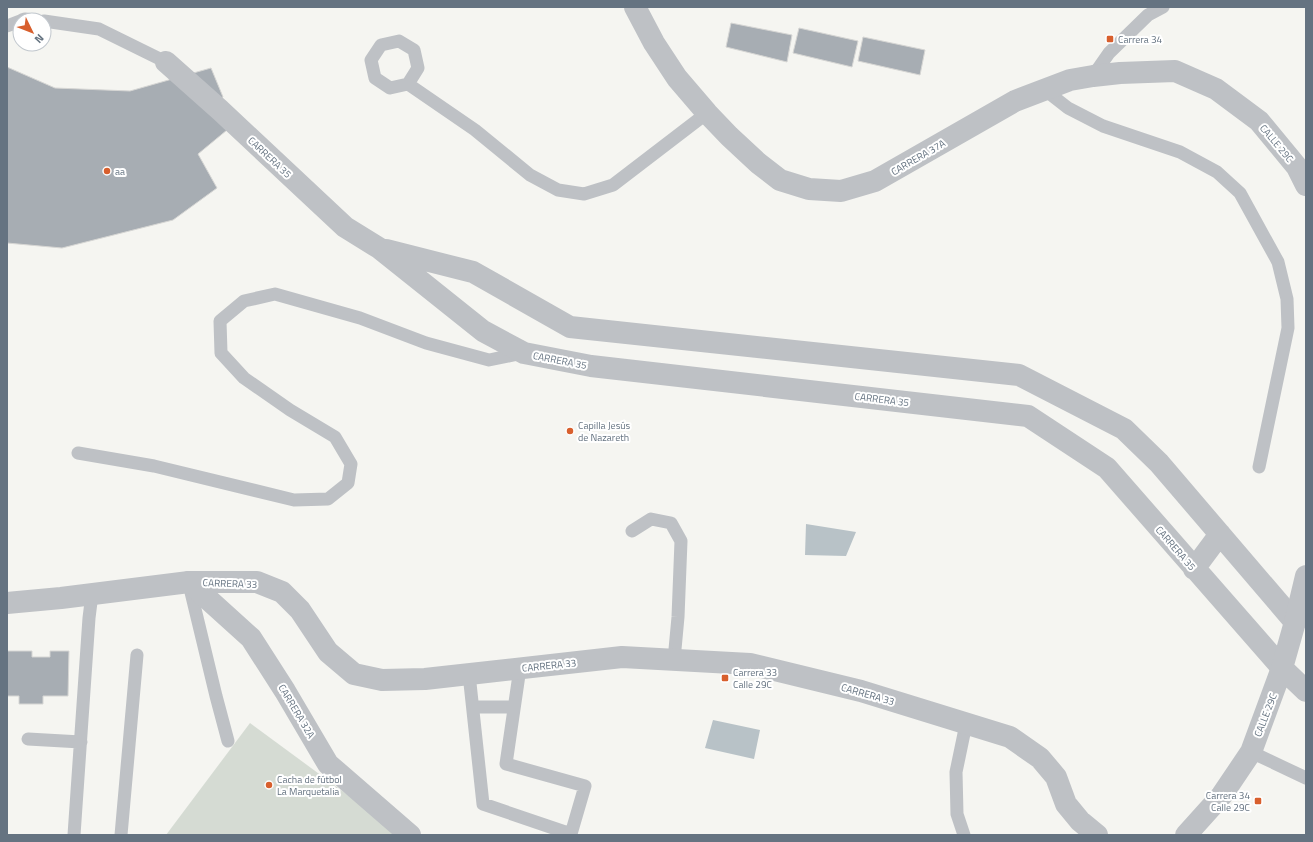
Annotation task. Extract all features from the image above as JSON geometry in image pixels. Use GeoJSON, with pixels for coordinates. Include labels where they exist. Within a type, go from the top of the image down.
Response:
{"type":"FeatureCollection","features":[{"type":"Feature","properties":{"kind":"street","name":"CARRERA 37A"},"geometry":{"type":"LineString","coordinates":[[635,7],[654,43],[677,78],[707,113],[753,158],[780,180],[809,189],[841,191],[875,181],[1016,101],[1070,80],[1094,76],[1120,73],[1175,71],[1216,89],[1259,121]]}},
{"type":"Feature","properties":{"kind":"street","name":"CARRERA 35"},"geometry":{"type":"LineString","coordinates":[[166,62],[220,110],[345,227],[379,248],[483,331],[524,353],[590,366],[1028,416],[1107,468],[1282,668],[1306,691]]}},
{"type":"Feature","properties":{"kind":"street","name":"CALLE 29C"},"geometry":{"type":"LineString","coordinates":[[1259,121],[1303,173]]}},
{"type":"Feature","properties":{"kind":"street","name":"CARRERA 35"},"geometry":{"type":"LineString","coordinates":[[379,248],[473,272],[570,327],[1018,375],[1124,429],[1159,463],[1301,627]]}},
{"type":"Feature","properties":{"kind":"street"},"geometry":{"type":"LineString","coordinates":[[1194,569],[1220,534]]}},
{"type":"Feature","properties":{"kind":"street","name":"CALLE 29C"},"geometry":{"type":"LineString","coordinates":[[1186,835],[1222,795],[1251,752],[1282,668],[1301,627],[1306,576]]}},
{"type":"Feature","properties":{"kind":"street","name":"CARRERA 33"},"geometry":{"type":"LineString","coordinates":[[7,603],[189,582],[258,582],[282,592],[300,610],[328,652],[354,674],[382,680],[425,679],[622,657],[750,664],[861,690],[1010,737],[1040,758],[1056,777],[1066,804],[1080,821],[1097,835]]}},
{"type":"Feature","properties":{"kind":"street","name":"CARRERA 32A"},"geometry":{"type":"LineString","coordinates":[[189,582],[252,638],[328,764],[410,835]]}},
{"type":"Feature","properties":{"kind":"lane"},"geometry":{"type":"LineString","coordinates":[[1094,76],[1109,53],[1148,15],[1163,7]]}},
{"type":"Feature","properties":{"kind":"lane"},"geometry":{"type":"LineString","coordinates":[[52,22],[99,29],[166,62]]}},
{"type":"Feature","properties":{"kind":"lane"},"geometry":{"type":"LineString","coordinates":[[408,84],[475,130],[530,175],[558,190],[584,194],[613,185],[707,113]]}},
{"type":"Feature","properties":{"kind":"lane"},"geometry":{"type":"LineString","coordinates":[[1045,90],[1068,108],[1103,126],[1180,152],[1217,172],[1240,193],[1278,262],[1287,300],[1288,328],[1259,467]]}},
{"type":"Feature","properties":{"kind":"lane"},"geometry":{"type":"LineString","coordinates":[[78,453],[154,466],[294,500],[328,499],[348,484],[351,464],[336,437],[290,410],[244,378],[221,353],[220,321],[244,301],[275,294],[360,318],[426,343],[489,360],[524,353]]}},
{"type":"Feature","properties":{"kind":"lane"},"geometry":{"type":"LineString","coordinates":[[632,531],[651,519],[671,523],[681,541],[678,617],[674,660]]}},
{"type":"Feature","properties":{"kind":"lane"},"geometry":{"type":"LineString","coordinates":[[189,582],[228,741]]}},
{"type":"Feature","properties":{"kind":"lane"},"geometry":{"type":"LineString","coordinates":[[74,835],[89,618],[92,594]]}},
{"type":"Feature","properties":{"kind":"lane"},"geometry":{"type":"LineString","coordinates":[[122,835],[137,655]]}},
{"type":"Feature","properties":{"kind":"lane"},"geometry":{"type":"LineString","coordinates":[[469,674],[483,804],[571,834],[585,786],[506,764],[520,668]]}},
{"type":"Feature","properties":{"kind":"lane"},"geometry":{"type":"LineString","coordinates":[[473,707],[514,707]]}},
{"type":"Feature","properties":{"kind":"lane"},"geometry":{"type":"LineString","coordinates":[[964,835],[957,814],[956,772],[966,724]]}},
{"type":"Feature","properties":{"kind":"lane"},"geometry":{"type":"LineString","coordinates":[[28,739],[81,742]]}},
{"type":"Feature","properties":{"kind":"lane"},"geometry":{"type":"LineString","coordinates":[[1251,752],[1306,778]]}},
{"type":"Feature","properties":{"kind":"shaded area"},"geometry":{"type":"Polygon","coordinates":[[[806,524],[856,532],[846,556],[805,555],[806,524]]]}},
{"type":"Feature","properties":{"kind":"shaded area"},"geometry":{"type":"Polygon","coordinates":[[[713,720],[760,730],[754,759],[705,748],[713,720]]]}},
{"type":"Feature","properties":{"kind":"shaded area","name":"Cacha de fútbol La Marquetalia"},"geometry":{"type":"Polygon","coordinates":[[[250,723],[402,835],[166,835],[250,723]]]}},
{"type":"Feature","properties":{"kind":"building"},"geometry":{"type":"Polygon","coordinates":[[[731,23],[792,35],[787,62],[726,47],[731,23]]]}},
{"type":"Feature","properties":{"kind":"building"},"geometry":{"type":"Polygon","coordinates":[[[799,28],[858,41],[852,67],[793,53],[799,28]]]}},
{"type":"Feature","properties":{"kind":"building"},"geometry":{"type":"Polygon","coordinates":[[[863,37],[925,50],[920,75],[858,61],[863,37]]]}},
{"type":"Feature","properties":{"kind":"building","name":"aa"},"geometry":{"type":"Polygon","coordinates":[[[7,67],[55,88],[130,91],[211,68],[223,97],[213,105],[227,130],[198,154],[217,188],[173,220],[62,248],[7,243],[7,67]]]}},
{"type":"Feature","properties":{"kind":"building"},"geometry":{"type":"Polygon","coordinates":[[[7,651],[32,651],[32,657],[50,657],[50,651],[69,651],[68,696],[43,696],[43,704],[19,704],[19,696],[7,696],[7,651]]]}},
{"type":"Feature","properties":{"kind":"place","name":"Carrera 34"},"geometry":{"type":"Point","coordinates":[1110,39]}},
{"type":"Feature","properties":{"kind":"place","name":"aa"},"geometry":{"type":"Point","coordinates":[107,171]}},
{"type":"Feature","properties":{"kind":"place","name":"Capilla Jesús de Nazareth"},"geometry":{"type":"Point","coordinates":[570,431]}},
{"type":"Feature","properties":{"kind":"place","name":"Carrera 33 Calle 29C"},"geometry":{"type":"Point","coordinates":[725,678]}},
{"type":"Feature","properties":{"kind":"place","name":"Cacha de fútbol La Marquetalia"},"geometry":{"type":"Point","coordinates":[269,785]}},
{"type":"Feature","properties":{"kind":"place","name":"Carrera 34 Calle 29C"},"geometry":{"type":"Point","coordinates":[1258,801]}}]}
